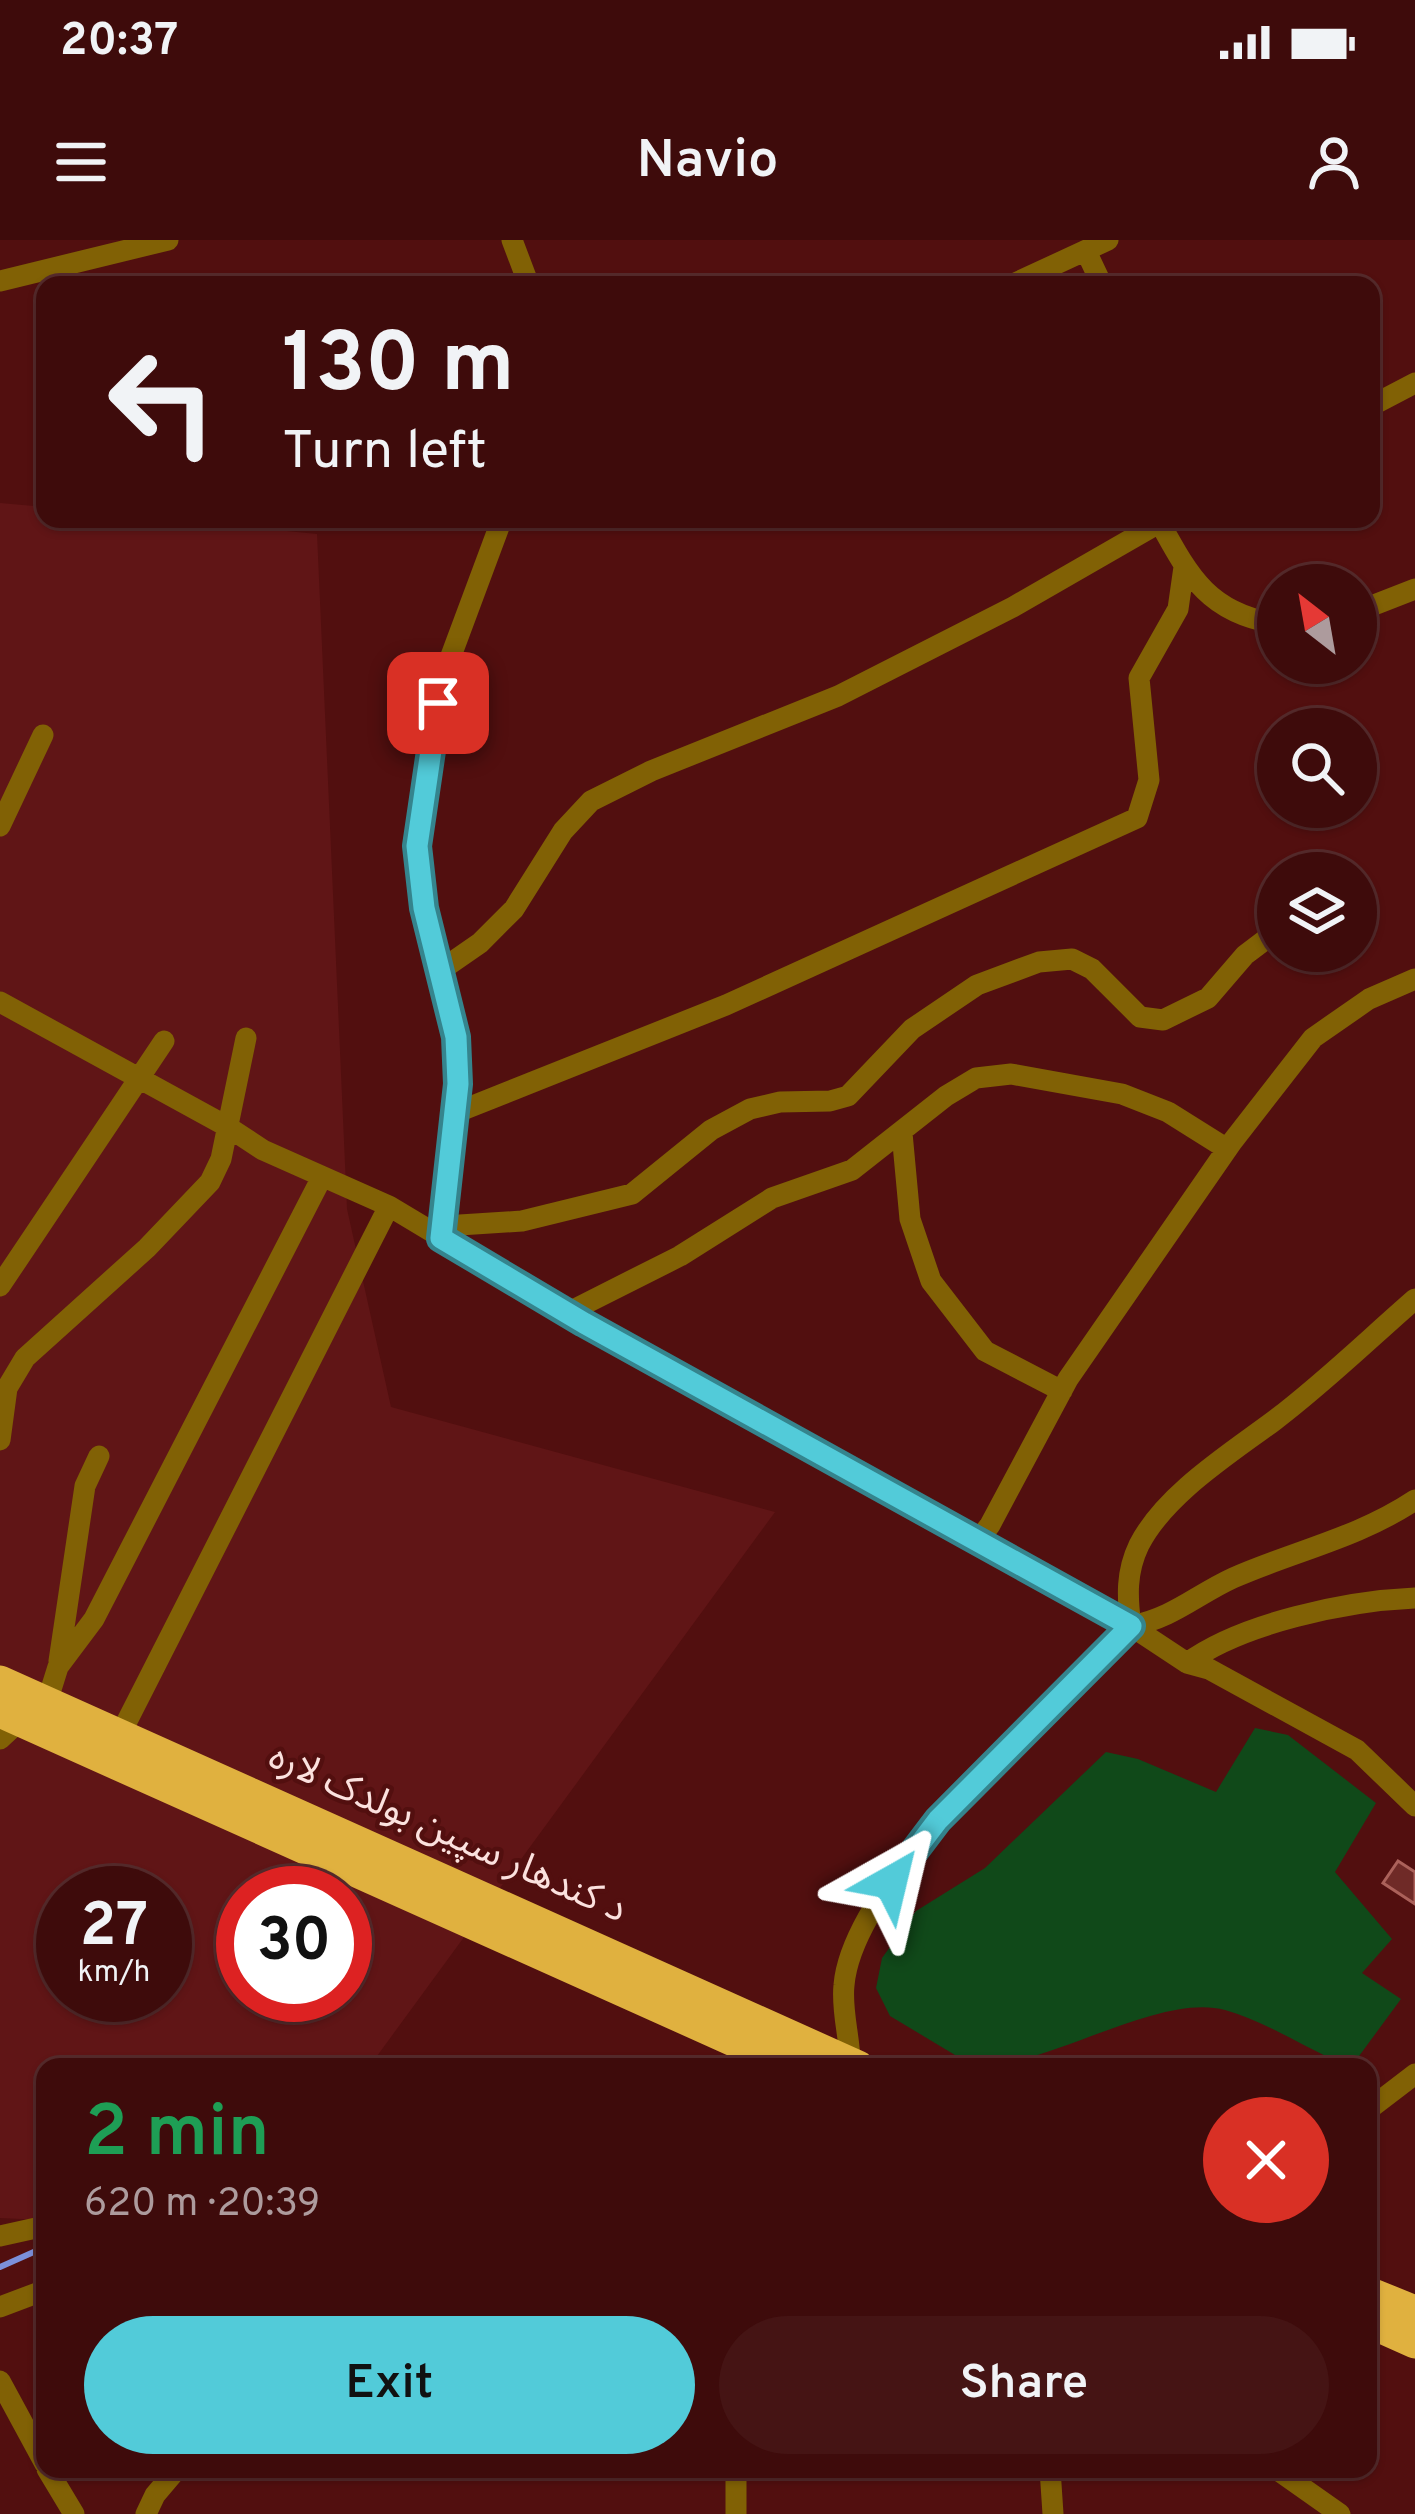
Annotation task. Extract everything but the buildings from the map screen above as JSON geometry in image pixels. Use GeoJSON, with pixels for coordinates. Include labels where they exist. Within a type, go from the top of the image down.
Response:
{"type":"FeatureCollection","features":[{"type":"Feature","properties":{"kind":"highway","name":"د کندهار سپین بولدک لاره"},"geometry":{"type":"LineString","coordinates":[[0,1682],[22,1714],[774,2058]]}},
{"type":"Feature","properties":{"kind":"highway","name":"د کندهار سپین بولدک لاره"},"geometry":{"type":"LineString","coordinates":[[22,1714],[121,1733],[835,2058]]}},
{"type":"Feature","properties":{"kind":"highway"},"geometry":{"type":"LineString","coordinates":[[1392,2307],[1415,2342]]}},
{"type":"Feature","properties":{"kind":"street"},"geometry":{"type":"LineString","coordinates":[[0,281],[168,240]]}},
{"type":"Feature","properties":{"kind":"street"},"geometry":{"type":"LineString","coordinates":[[512,240],[526,276]]}},
{"type":"Feature","properties":{"kind":"street"},"geometry":{"type":"LineString","coordinates":[[1031,276],[1108,240]]}},
{"type":"Feature","properties":{"kind":"street"},"geometry":{"type":"LineString","coordinates":[[1086,251],[1098,276]]}},
{"type":"Feature","properties":{"kind":"street"},"geometry":{"type":"LineString","coordinates":[[1380,401],[1415,382]]}},
{"type":"Feature","properties":{"kind":"street"},"geometry":{"type":"LineString","coordinates":[[442,1232],[458,1084],[456,1037],[424,908],[417,846],[430,735],[446,672],[499,528]]}},
{"type":"Feature","properties":{"kind":"street"},"geometry":{"type":"LineString","coordinates":[[441,970],[480,943],[514,909],[563,831],[591,801],[651,771],[838,696],[1013,607],[1151,528]]}},
{"type":"Feature","properties":{"kind":"street"},"geometry":{"type":"LineString","coordinates":[[1166,528],[1184,567],[1203,593],[1226,608],[1257,618]]}},
{"type":"Feature","properties":{"kind":"street"},"geometry":{"type":"LineString","coordinates":[[454,1113],[726,1005],[1137,818],[1149,780],[1139,678],[1178,610],[1184,567]]}},
{"type":"Feature","properties":{"kind":"street"},"geometry":{"type":"LineString","coordinates":[[1377,604],[1415,590]]}},
{"type":"Feature","properties":{"kind":"street"},"geometry":{"type":"LineString","coordinates":[[0,826],[43,735]]}},
{"type":"Feature","properties":{"kind":"street"},"geometry":{"type":"LineString","coordinates":[[442,1232],[522,1222],[632,1195],[712,1130],[750,1109],[848,1096],[912,1029],[977,986],[1039,962],[1072,959],[1093,969],[1140,1017],[1163,1020],[1208,998],[1257,946]]}},
{"type":"Feature","properties":{"kind":"street"},"geometry":{"type":"LineString","coordinates":[[976,1543],[1061,1391],[1227,1149],[1312,1038],[1369,999],[1415,979]]}},
{"type":"Feature","properties":{"kind":"street"},"geometry":{"type":"LineString","coordinates":[[0,1002],[262,1150],[442,1232],[568,1313],[1131,1626],[1187,1663],[1209,1670],[1357,1750],[1415,1806]]}},
{"type":"Feature","properties":{"kind":"street"},"geometry":{"type":"LineString","coordinates":[[0,1440],[4,1390],[25,1358],[147,1248],[210,1182],[221,1159],[246,1038]]}},
{"type":"Feature","properties":{"kind":"street"},"geometry":{"type":"LineString","coordinates":[[0,1286],[164,1041]]}},
{"type":"Feature","properties":{"kind":"street"},"geometry":{"type":"LineString","coordinates":[[568,1313],[680,1256],[772,1198],[852,1170],[976,1078],[1011,1074],[1122,1094],[1168,1112],[1227,1149]]}},
{"type":"Feature","properties":{"kind":"street"},"geometry":{"type":"LineString","coordinates":[[902,1133],[910,1219],[931,1281],[985,1351],[1061,1391]]}},
{"type":"Feature","properties":{"kind":"street"},"geometry":{"type":"LineString","coordinates":[[22,1714],[94,1619],[322,1177]]}},
{"type":"Feature","properties":{"kind":"street"},"geometry":{"type":"LineString","coordinates":[[121,1733],[389,1207]]}},
{"type":"Feature","properties":{"kind":"street"},"geometry":{"type":"LineString","coordinates":[[1131,1626],[1126,1594],[1130,1571],[1140,1542],[1158,1520],[1220,1459],[1273,1422],[1415,1299]]}},
{"type":"Feature","properties":{"kind":"street"},"geometry":{"type":"LineString","coordinates":[[58,1667],[85,1486],[99,1456]]}},
{"type":"Feature","properties":{"kind":"street"},"geometry":{"type":"LineString","coordinates":[[852,2058],[844,1982],[868,1913],[938,1820],[1131,1626],[1162,1620],[1218,1585],[1353,1535],[1415,1500]]}},
{"type":"Feature","properties":{"kind":"street"},"geometry":{"type":"LineString","coordinates":[[1187,1663],[1216,1642],[1303,1617],[1415,1598]]}},
{"type":"Feature","properties":{"kind":"street"},"geometry":{"type":"LineString","coordinates":[[1377,2103],[1415,2074]]}},
{"type":"Feature","properties":{"kind":"street"},"geometry":{"type":"LineString","coordinates":[[0,2236],[36,2228]]}},
{"type":"Feature","properties":{"kind":"street"},"geometry":{"type":"LineString","coordinates":[[0,2307],[36,2293]]}},
{"type":"Feature","properties":{"kind":"street"},"geometry":{"type":"LineString","coordinates":[[0,2381],[36,2448]]}},
{"type":"Feature","properties":{"kind":"street"},"geometry":{"type":"LineString","coordinates":[[53,2478],[74,2514]]}},
{"type":"Feature","properties":{"kind":"street"},"geometry":{"type":"LineString","coordinates":[[146,2514],[169,2478]]}},
{"type":"Feature","properties":{"kind":"street"},"geometry":{"type":"LineString","coordinates":[[736,2478],[736,2514]]}},
{"type":"Feature","properties":{"kind":"street"},"geometry":{"type":"LineString","coordinates":[[1051,2478],[1053,2514]]}},
{"type":"Feature","properties":{"kind":"street"},"geometry":{"type":"LineString","coordinates":[[1289,2478],[1340,2514]]}},
{"type":"Feature","properties":{"kind":"shaded area"},"geometry":{"type":"Polygon","coordinates":[[[0,503],[36,506],[36,528],[256,528],[317,534],[347,1209],[391,1407],[775,1512],[376,2058],[36,2058],[36,2220],[0,2218],[0,503]]]}},
{"type":"Feature","properties":{"kind":"green space"},"geometry":{"type":"Polygon","coordinates":[[[1255,1728],[1288,1735],[1376,1803],[1335,1872],[1392,1939],[1362,1973],[1401,1999],[1358,2058],[1331,2058],[1257,2022],[1225,2010],[1198,2007],[1136,2020],[1028,2058],[960,2058],[890,2016],[876,1988],[882,1958],[916,1911],[985,1868],[1106,1752],[1138,1759],[1216,1792],[1255,1728]]]}},
{"type":"Feature","properties":{"kind":"waterway"},"geometry":{"type":"LineString","coordinates":[[0,2267],[36,2251]]}},
{"type":"Feature","properties":{"kind":"route"},"geometry":{"type":"LineString","coordinates":[[438,703],[417,846],[424,908],[456,1037],[458,1084],[441,1238],[584,1323],[1131,1626],[938,1820],[891,1882]]}}]}
